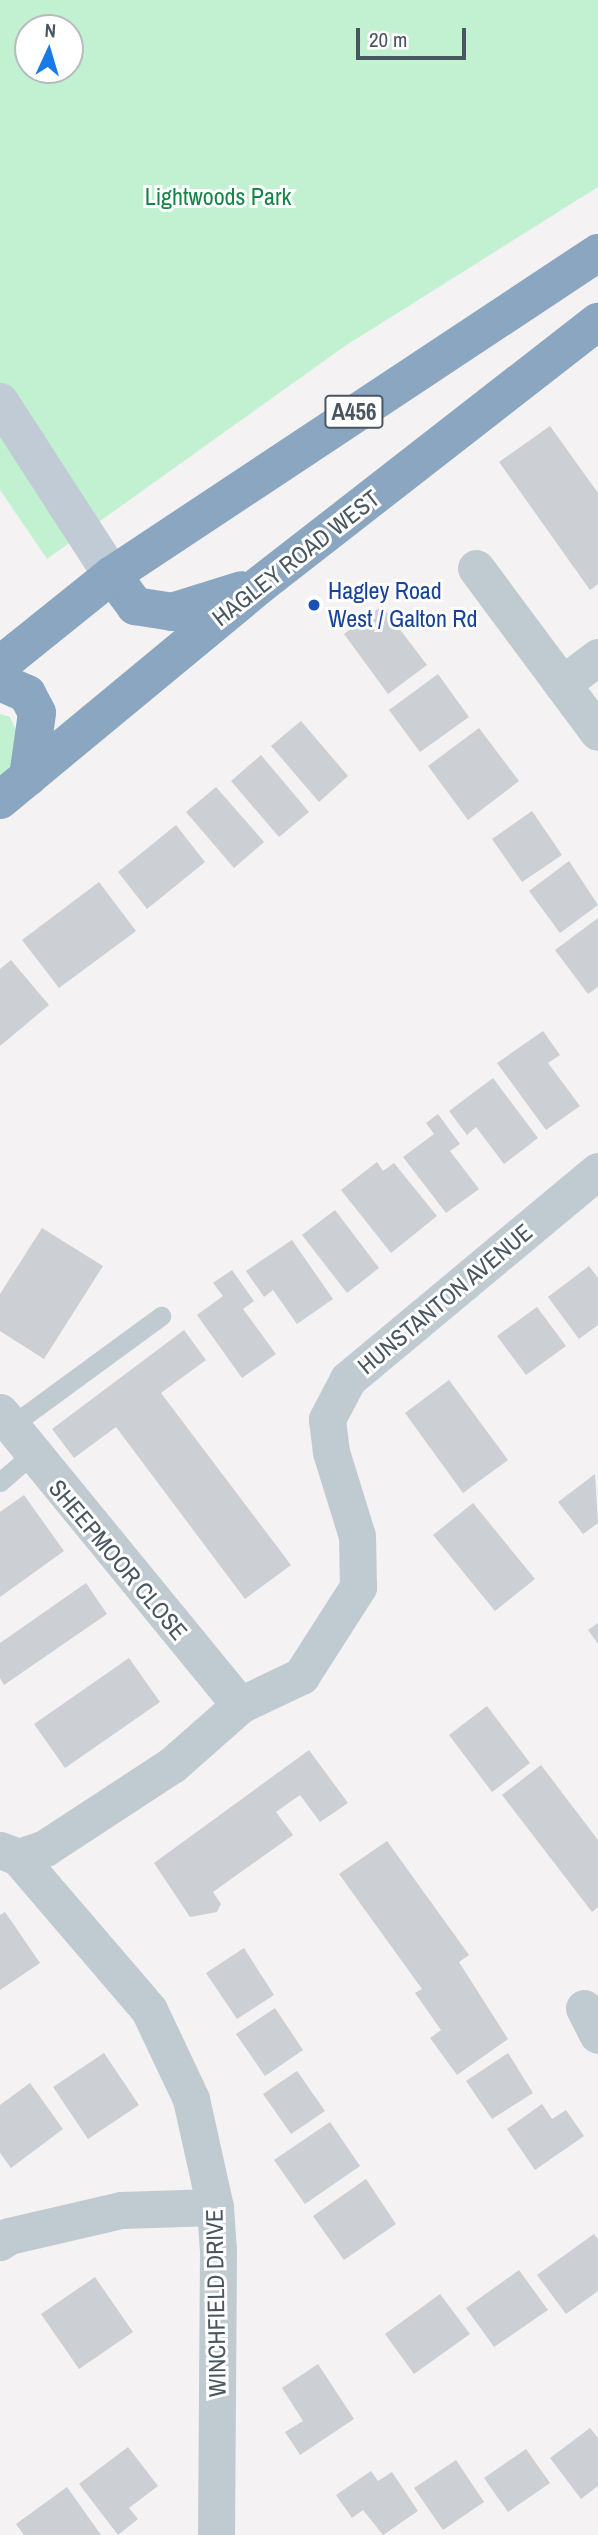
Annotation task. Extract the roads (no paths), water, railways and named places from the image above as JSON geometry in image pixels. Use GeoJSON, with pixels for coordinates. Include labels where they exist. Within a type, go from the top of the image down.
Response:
{"type":"FeatureCollection","features":[{"type":"Feature","properties":{"kind":"highway","name":"A456"},"geometry":{"type":"LineString","coordinates":[[0,665],[112,575],[598,253]]}},
{"type":"Feature","properties":{"kind":"highway","name":"HAGLEY ROAD WEST"},"geometry":{"type":"LineString","coordinates":[[14,788],[261,584],[598,322]]}},
{"type":"Feature","properties":{"kind":"highway"},"geometry":{"type":"LineString","coordinates":[[112,575],[135,606],[172,612],[261,584]]}},
{"type":"Feature","properties":{"kind":"highway"},"geometry":{"type":"LineString","coordinates":[[0,682],[27,694],[37,713],[14,788]]}},
{"type":"Feature","properties":{"kind":"street"},"geometry":{"type":"LineString","coordinates":[[0,402],[112,575]]}},
{"type":"Feature","properties":{"kind":"street"},"geometry":{"type":"LineString","coordinates":[[476,568],[598,732]]}},
{"type":"Feature","properties":{"kind":"street"},"geometry":{"type":"LineString","coordinates":[[562,684],[598,657]]}},
{"type":"Feature","properties":{"kind":"street","name":"HUNSTANTON AVENUE"},"geometry":{"type":"LineString","coordinates":[[9,1854],[45,1847],[172,1765],[240,1705],[301,1676],[358,1587],[357,1536],[331,1452],[327,1419],[348,1379],[598,1171]]}},
{"type":"Feature","properties":{"kind":"street","name":"SHEEPMOOR CLOSE"},"geometry":{"type":"LineString","coordinates":[[14,1431],[240,1705]]}},
{"type":"Feature","properties":{"kind":"street","name":"WINCHFIELD DRIVE"},"geometry":{"type":"LineString","coordinates":[[9,1854],[149,2010],[191,2099],[215,2207],[216,2535]]}},
{"type":"Feature","properties":{"kind":"street"},"geometry":{"type":"LineString","coordinates":[[0,2242],[9,2236],[121,2210],[215,2207]]}},
{"type":"Feature","properties":{"kind":"lane"},"geometry":{"type":"LineString","coordinates":[[0,1482],[14,1431],[161,1316]]}},
{"type":"Feature","properties":{"kind":"place","name":"Hagley Road West / Galton Rd"},"geometry":{"type":"Point","coordinates":[314,605]}},
{"type":"Feature","properties":{"kind":"park label","name":"Lightwoods Park"},"geometry":{"type":"Point","coordinates":[218,197]}}]}
